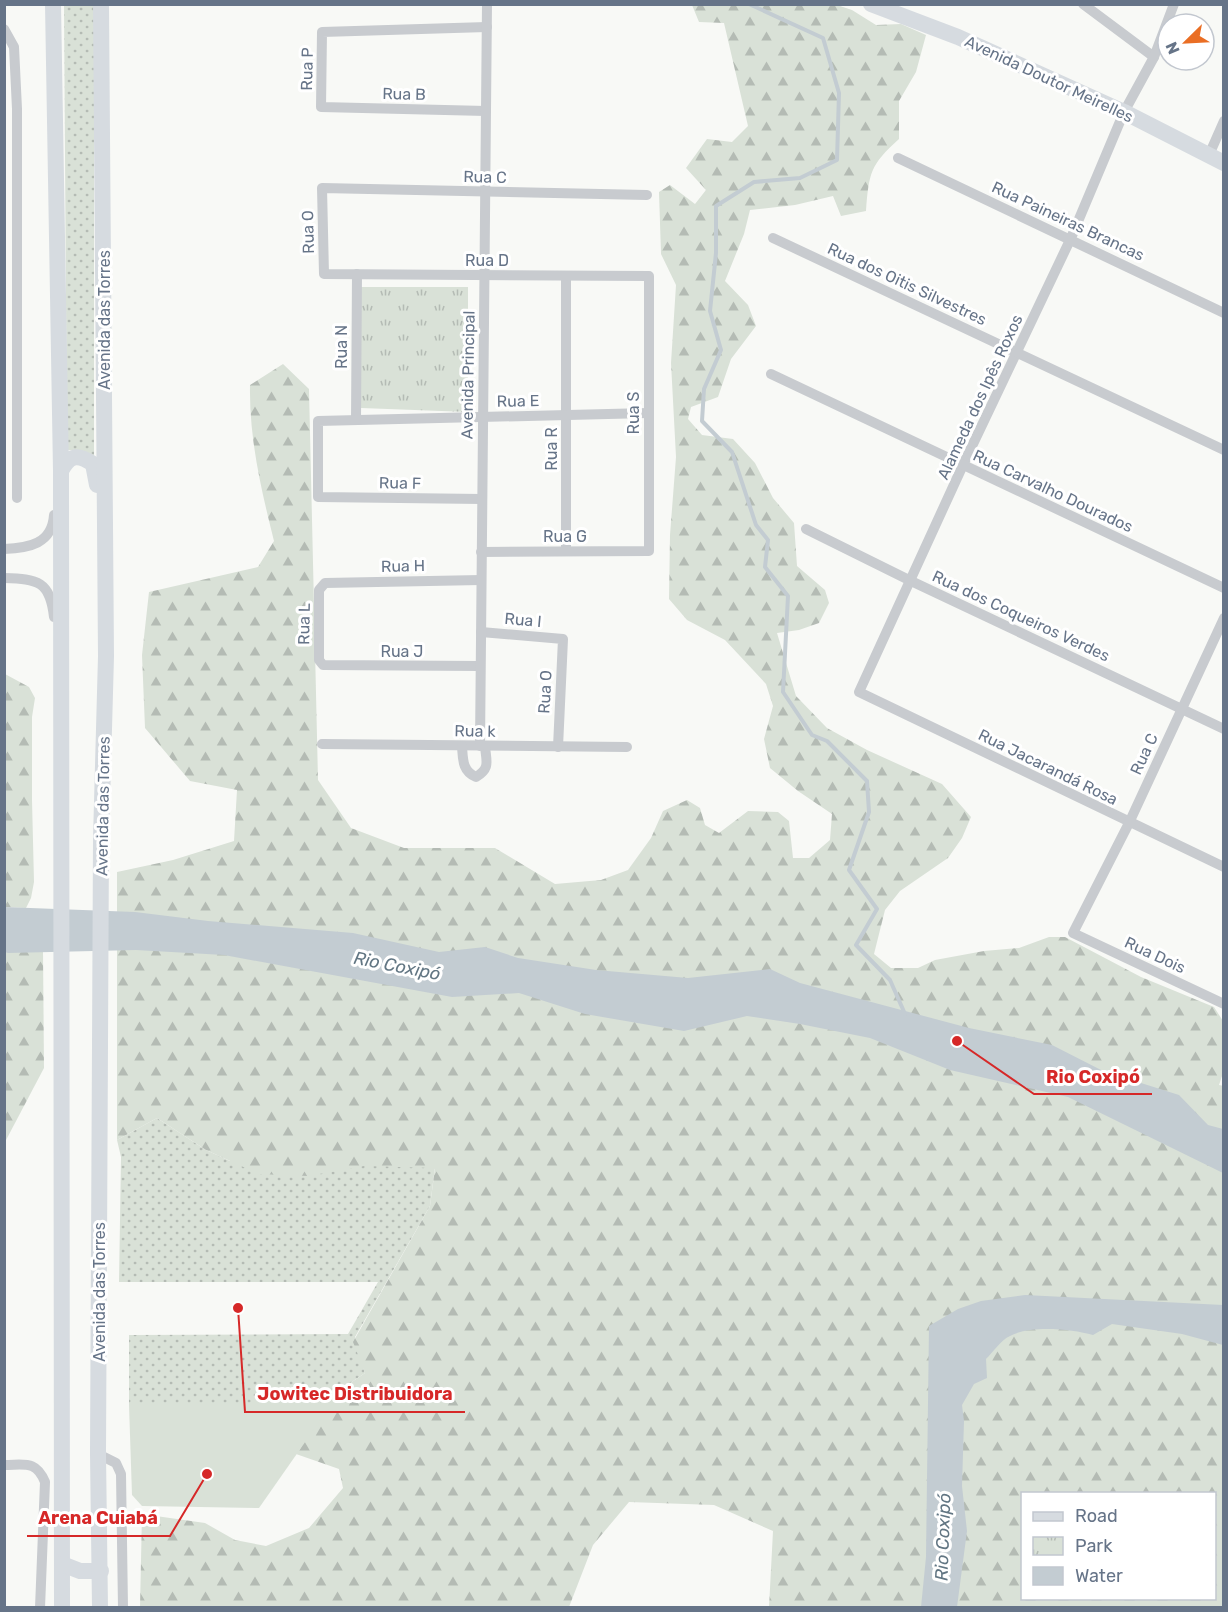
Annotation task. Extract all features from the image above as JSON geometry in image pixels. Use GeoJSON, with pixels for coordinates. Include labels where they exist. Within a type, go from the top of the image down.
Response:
{"type":"FeatureCollection","features":[{"type":"Feature","properties":{"kind":"main road"},"geometry":{"type":"LineString","coordinates":[[53,4],[61,471],[62,1608]]}},
{"type":"Feature","properties":{"kind":"main road","name":"Avenida das Torres"},"geometry":{"type":"LineString","coordinates":[[100,1608],[98,1454],[101,839],[106,656],[101,4]]}},
{"type":"Feature","properties":{"kind":"main road","name":"Avenida Doutor Meirelles"},"geometry":{"type":"LineString","coordinates":[[870,4],[958,37],[1124,112],[1216,159]]}},
{"type":"Feature","properties":{"kind":"main road"},"geometry":{"type":"LineString","coordinates":[[61,471],[67,461],[73,457],[84,458],[93,464],[97,477],[98,582],[106,656]]}},
{"type":"Feature","properties":{"kind":"main road"},"geometry":{"type":"LineString","coordinates":[[62,1564],[80,1571],[100,1571]]}},
{"type":"Feature","properties":{"kind":"street","name":"Avenida Principal"},"geometry":{"type":"LineString","coordinates":[[462,746],[464,767],[468,773],[476,777],[487,768],[482,746],[480,666],[487,4]]}},
{"type":"Feature","properties":{"kind":"street"},"geometry":{"type":"LineString","coordinates":[[1083,4],[1154,57]]}},
{"type":"Feature","properties":{"kind":"street","name":"Alameda dos Ipês Roxos"},"geometry":{"type":"LineString","coordinates":[[860,692],[963,465],[1071,238],[1124,112],[1154,57],[1174,4]]}},
{"type":"Feature","properties":{"kind":"street","name":"Rua P"},"geometry":{"type":"LineString","coordinates":[[321,107],[322,32],[487,27]]}},
{"type":"Feature","properties":{"kind":"street"},"geometry":{"type":"LineString","coordinates":[[4,29],[14,47],[11,110],[17,498]]}},
{"type":"Feature","properties":{"kind":"street","name":"Rua B"},"geometry":{"type":"LineString","coordinates":[[321,107],[486,111]]}},
{"type":"Feature","properties":{"kind":"street"},"geometry":{"type":"LineString","coordinates":[[1216,159],[1224,121]]}},
{"type":"Feature","properties":{"kind":"street","name":"Rua Paineiras Brancas"},"geometry":{"type":"LineString","coordinates":[[898,158],[1071,238],[1224,313]]}},
{"type":"Feature","properties":{"kind":"street","name":"Rua C"},"geometry":{"type":"LineString","coordinates":[[322,188],[647,195]]}},
{"type":"Feature","properties":{"kind":"street","name":"Rua O"},"geometry":{"type":"LineString","coordinates":[[322,188],[324,274]]}},
{"type":"Feature","properties":{"kind":"street","name":"Rua dos Oitis Silvestres"},"geometry":{"type":"LineString","coordinates":[[772,238],[1224,450]]}},
{"type":"Feature","properties":{"kind":"street","name":"Rua D"},"geometry":{"type":"LineString","coordinates":[[324,274],[649,276]]}},
{"type":"Feature","properties":{"kind":"street","name":"Rua N"},"geometry":{"type":"LineString","coordinates":[[356,420],[357,274]]}},
{"type":"Feature","properties":{"kind":"street","name":"Rua R"},"geometry":{"type":"LineString","coordinates":[[566,276],[566,551]]}},
{"type":"Feature","properties":{"kind":"street","name":"Rua S"},"geometry":{"type":"LineString","coordinates":[[649,276],[649,551]]}},
{"type":"Feature","properties":{"kind":"street","name":"Rua Carvalho Dourados"},"geometry":{"type":"LineString","coordinates":[[771,374],[1224,588]]}},
{"type":"Feature","properties":{"kind":"street","name":"Rua E"},"geometry":{"type":"LineString","coordinates":[[318,497],[318,422],[648,413]]}},
{"type":"Feature","properties":{"kind":"street"},"geometry":{"type":"LineString","coordinates":[[4,549],[31,545],[48,535],[53,526],[54,489],[61,471]]}},
{"type":"Feature","properties":{"kind":"street","name":"Rua F"},"geometry":{"type":"LineString","coordinates":[[318,497],[482,499]]}},
{"type":"Feature","properties":{"kind":"street","name":"Rua dos Coqueiros Verdes"},"geometry":{"type":"LineString","coordinates":[[806,529],[911,582],[1224,729]]}},
{"type":"Feature","properties":{"kind":"street","name":"Rua G"},"geometry":{"type":"LineString","coordinates":[[482,552],[649,551]]}},
{"type":"Feature","properties":{"kind":"street"},"geometry":{"type":"LineString","coordinates":[[4,578],[34,581],[49,592],[62,667]]}},
{"type":"Feature","properties":{"kind":"street","name":"Rua H"},"geometry":{"type":"LineString","coordinates":[[325,583],[481,580]]}},
{"type":"Feature","properties":{"kind":"street","name":"Rua L"},"geometry":{"type":"LineString","coordinates":[[323,665],[319,660],[319,590],[325,583]]}},
{"type":"Feature","properties":{"kind":"street","name":"Rua C"},"geometry":{"type":"LineString","coordinates":[[1073,933],[1129,823],[1224,618]]}},
{"type":"Feature","properties":{"kind":"street","name":"Rua I"},"geometry":{"type":"LineString","coordinates":[[481,632],[563,639]]}},
{"type":"Feature","properties":{"kind":"street","name":"Rua O"},"geometry":{"type":"LineString","coordinates":[[558,747],[563,639]]}},
{"type":"Feature","properties":{"kind":"street","name":"Rua J"},"geometry":{"type":"LineString","coordinates":[[323,665],[480,666]]}},
{"type":"Feature","properties":{"kind":"street","name":"Rua Jacarandá Rosa"},"geometry":{"type":"LineString","coordinates":[[860,692],[1224,867]]}},
{"type":"Feature","properties":{"kind":"street","name":"Rua k"},"geometry":{"type":"LineString","coordinates":[[322,744],[627,747]]}},
{"type":"Feature","properties":{"kind":"street","name":"Rua Dois"},"geometry":{"type":"LineString","coordinates":[[1073,933],[1224,1004]]}},
{"type":"Feature","properties":{"kind":"street"},"geometry":{"type":"LineString","coordinates":[[98,1454],[116,1463],[122,1474],[123,1608]]}},
{"type":"Feature","properties":{"kind":"street"},"geometry":{"type":"LineString","coordinates":[[4,1465],[32,1465],[40,1471],[45,1482],[40,1608]]}},
{"type":"Feature","properties":{"kind":"green space"},"geometry":{"type":"Polygon","coordinates":[[[64,5],[94,5],[94,457],[75,450],[67,450],[64,5]]]}},
{"type":"Feature","properties":{"kind":"green space"},"geometry":{"type":"Polygon","coordinates":[[[692,5],[837,5],[852,10],[876,25],[901,24],[926,35],[916,72],[899,101],[899,139],[882,156],[873,170],[868,187],[866,211],[841,216],[833,196],[795,205],[750,210],[744,234],[725,281],[748,305],[756,326],[731,359],[718,397],[691,407],[688,419],[702,435],[733,439],[755,463],[773,498],[794,523],[797,566],[825,590],[829,603],[819,623],[799,630],[777,633],[796,696],[827,728],[867,750],[942,784],[971,817],[962,838],[948,858],[900,891],[885,910],[874,954],[891,968],[918,968],[935,960],[984,951],[1019,948],[1049,937],[1065,937],[1141,977],[1214,1007],[1223,1021],[1223,1073],[1219,1085],[1224,1086],[1223,1607],[769,1607],[773,1531],[714,1505],[629,1502],[593,1545],[569,1607],[140,1607],[142,1514],[205,1523],[235,1540],[266,1546],[309,1528],[343,1488],[339,1469],[296,1454],[337,1392],[365,1373],[353,1342],[430,1206],[435,1168],[364,1166],[308,1176],[259,1174],[206,1150],[157,1118],[117,1140],[117,872],[173,860],[234,841],[237,790],[190,781],[145,728],[142,655],[149,592],[258,567],[274,541],[260,483],[254,444],[250,385],[283,364],[309,389],[318,780],[351,828],[404,848],[495,848],[555,884],[601,880],[628,870],[651,838],[663,811],[687,800],[700,808],[705,825],[719,833],[748,811],[778,812],[789,821],[793,858],[809,858],[830,840],[832,814],[770,768],[764,739],[773,706],[766,684],[725,640],[687,620],[669,599],[670,535],[676,457],[671,363],[676,285],[661,254],[659,192],[670,185],[695,204],[706,190],[686,168],[707,139],[732,142],[748,126],[724,23],[699,22],[692,5]]]}},
{"type":"Feature","properties":{"kind":"green space"},"geometry":{"type":"Polygon","coordinates":[[[359,287],[468,287],[468,412],[361,408],[359,287]]]}},
{"type":"Feature","properties":{"kind":"green space"},"geometry":{"type":"Polygon","coordinates":[[[5,674],[29,687],[35,698],[32,717],[34,882],[31,898],[26,908],[5,907],[5,674]]]}},
{"type":"Feature","properties":{"kind":"green space"},"geometry":{"type":"Polygon","coordinates":[[[5,952],[43,952],[44,1068],[5,1142],[5,952]]]}},
{"type":"Feature","properties":{"kind":"green space"},"geometry":{"type":"Polygon","coordinates":[[[157,1118],[206,1150],[230,1161],[435,1167],[430,1206],[355,1337],[365,1373],[337,1392],[331,1405],[129,1405],[129,1335],[348,1334],[378,1282],[119,1282],[121,1157],[117,1140],[157,1118]]]}},
{"type":"Feature","properties":{"kind":"green space"},"geometry":{"type":"Polygon","coordinates":[[[129,1405],[331,1405],[259,1508],[142,1506],[132,1495],[129,1405]]]}},
{"type":"Feature","properties":{"kind":"water","name":"Rio Coxipó"},"geometry":{"type":"Polygon","coordinates":[[[4,907],[135,912],[208,921],[353,933],[439,952],[485,947],[518,958],[596,970],[688,978],[770,969],[800,983],[969,1028],[1052,1045],[1103,1071],[1179,1095],[1208,1125],[1223,1129],[1223,1173],[1068,1097],[950,1070],[870,1038],[747,1016],[684,1031],[585,1014],[519,993],[452,997],[224,955],[136,950],[8,953],[5,952],[4,907]]]}},
{"type":"Feature","properties":{"kind":"water","name":"Rio Coxipó"},"geometry":{"type":"Polygon","coordinates":[[[1025,1295],[1223,1305],[1223,1345],[1182,1334],[1112,1324],[1093,1335],[1074,1331],[1039,1329],[1018,1333],[1003,1340],[986,1359],[987,1378],[974,1384],[962,1405],[964,1421],[962,1486],[967,1531],[957,1607],[921,1607],[926,1557],[929,1326],[958,1309],[981,1301],[1025,1295]]]}},
{"type":"Feature","properties":{"kind":"waterway"},"geometry":{"type":"LineString","coordinates":[[749,4],[823,38],[839,93],[837,160],[800,178],[754,182],[716,206],[716,253],[710,311],[721,350],[704,389],[702,421],[732,452],[756,525],[768,540],[765,567],[788,596],[783,692],[812,735],[827,741],[867,781],[869,812],[849,870],[877,909],[856,945],[890,980],[905,1014]]}},
{"type":"Feature","properties":{"kind":"place","name":"Rio Coxipó"},"geometry":{"type":"Point","coordinates":[957,1041]}},
{"type":"Feature","properties":{"kind":"place","name":"Jowitec Distribuidora"},"geometry":{"type":"Point","coordinates":[238,1308]}},
{"type":"Feature","properties":{"kind":"place","name":"Arena Cuiabá"},"geometry":{"type":"Point","coordinates":[207,1474]}}]}
